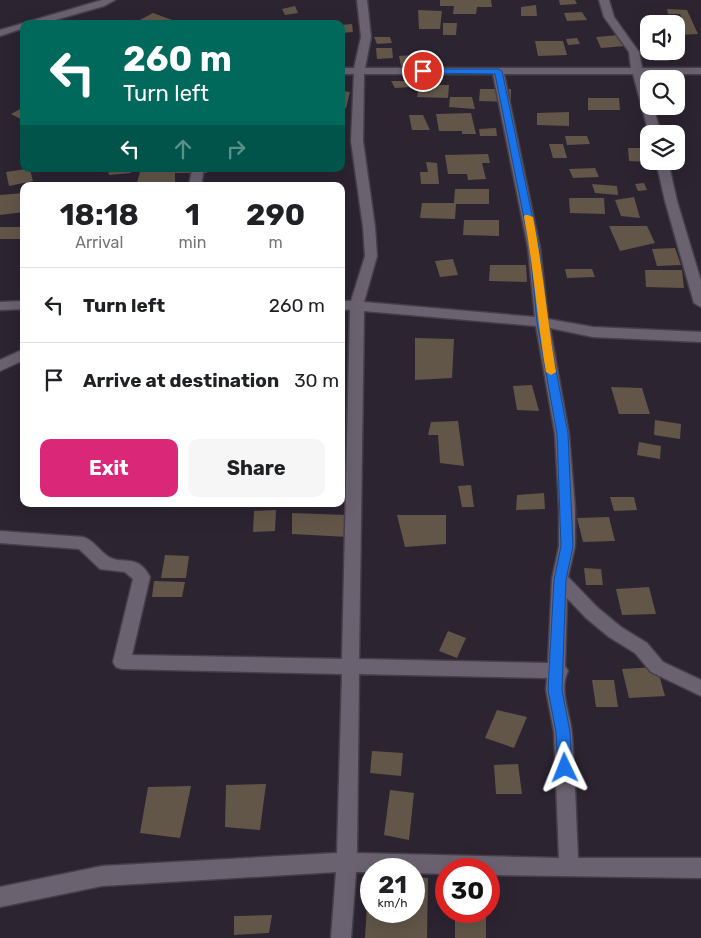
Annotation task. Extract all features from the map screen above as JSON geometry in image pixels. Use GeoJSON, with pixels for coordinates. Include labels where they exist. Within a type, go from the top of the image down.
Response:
{"type":"FeatureCollection","features":[{"type":"Feature","properties":{"kind":"street"},"geometry":{"type":"LineString","coordinates":[[42,20],[110,0]]}},
{"type":"Feature","properties":{"kind":"street"},"geometry":{"type":"LineString","coordinates":[[341,938],[346,862],[350,666],[349,305],[371,256],[369,227],[357,141],[359,71],[366,37],[362,0]]}},
{"type":"Feature","properties":{"kind":"street"},"geometry":{"type":"LineString","coordinates":[[604,0],[609,17],[634,52],[637,71],[652,125]]}},
{"type":"Feature","properties":{"kind":"street"},"geometry":{"type":"LineString","coordinates":[[0,33],[20,26]]}},
{"type":"Feature","properties":{"kind":"street"},"geometry":{"type":"LineString","coordinates":[[498,71],[534,248],[542,322],[562,434],[567,508],[567,546],[560,580],[555,690],[563,732],[569,868]]}},
{"type":"Feature","properties":{"kind":"street"},"geometry":{"type":"LineString","coordinates":[[345,72],[701,71]]}},
{"type":"Feature","properties":{"kind":"street"},"geometry":{"type":"LineString","coordinates":[[664,170],[701,303]]}},
{"type":"Feature","properties":{"kind":"street"},"geometry":{"type":"LineString","coordinates":[[0,306],[20,305]]}},
{"type":"Feature","properties":{"kind":"street"},"geometry":{"type":"LineString","coordinates":[[349,305],[542,322],[593,332],[701,337]]}},
{"type":"Feature","properties":{"kind":"street"},"geometry":{"type":"LineString","coordinates":[[0,366],[20,356]]}},
{"type":"Feature","properties":{"kind":"street"},"geometry":{"type":"LineString","coordinates":[[0,537],[83,543],[106,564],[129,566],[142,578],[122,662],[557,671]]}},
{"type":"Feature","properties":{"kind":"street"},"geometry":{"type":"LineString","coordinates":[[560,580],[592,613],[615,632],[641,648],[657,667],[701,688]]}},
{"type":"Feature","properties":{"kind":"street"},"geometry":{"type":"LineString","coordinates":[[0,897],[102,876],[346,862],[569,868],[701,868]]}},
{"type":"Feature","properties":{"kind":"building"},"geometry":{"type":"Polygon","coordinates":[[[440,0],[491,0],[492,7],[477,7],[476,14],[453,14],[454,6],[440,6],[440,0]]]}},
{"type":"Feature","properties":{"kind":"building"},"geometry":{"type":"Polygon","coordinates":[[[559,0],[575,0],[577,4],[560,5],[559,0]]]}},
{"type":"Feature","properties":{"kind":"building"},"geometry":{"type":"Polygon","coordinates":[[[536,5],[537,16],[521,16],[521,7],[536,5]]]}},
{"type":"Feature","properties":{"kind":"building"},"geometry":{"type":"Polygon","coordinates":[[[295,6],[298,13],[285,15],[282,9],[295,6]]]}},
{"type":"Feature","properties":{"kind":"building"},"geometry":{"type":"Polygon","coordinates":[[[667,9],[687,10],[698,34],[685,35],[685,15],[668,14],[667,9]]]}},
{"type":"Feature","properties":{"kind":"building"},"geometry":{"type":"Polygon","coordinates":[[[418,10],[442,11],[440,29],[419,29],[418,10]]]}},
{"type":"Feature","properties":{"kind":"building"},"geometry":{"type":"Polygon","coordinates":[[[582,12],[587,20],[567,21],[564,13],[582,12]]]}},
{"type":"Feature","properties":{"kind":"building"},"geometry":{"type":"Polygon","coordinates":[[[153,13],[172,20],[140,20],[153,13]]]}},
{"type":"Feature","properties":{"kind":"building"},"geometry":{"type":"Polygon","coordinates":[[[443,23],[457,23],[456,35],[443,35],[443,23]]]}},
{"type":"Feature","properties":{"kind":"building"},"geometry":{"type":"Polygon","coordinates":[[[352,24],[353,32],[345,33],[345,25],[352,24]]]}},
{"type":"Feature","properties":{"kind":"building"},"geometry":{"type":"Polygon","coordinates":[[[619,35],[625,46],[601,48],[596,37],[619,35]]]}},
{"type":"Feature","properties":{"kind":"building"},"geometry":{"type":"Polygon","coordinates":[[[374,37],[390,37],[392,43],[377,44],[374,37]]]}},
{"type":"Feature","properties":{"kind":"building"},"geometry":{"type":"Polygon","coordinates":[[[577,38],[580,44],[568,45],[566,39],[577,38]]]}},
{"type":"Feature","properties":{"kind":"building"},"geometry":{"type":"Polygon","coordinates":[[[535,41],[563,41],[567,55],[538,56],[535,41]]]}},
{"type":"Feature","properties":{"kind":"building"},"geometry":{"type":"Polygon","coordinates":[[[376,48],[392,48],[393,58],[377,59],[376,48]]]}},
{"type":"Feature","properties":{"kind":"building"},"geometry":{"type":"Polygon","coordinates":[[[415,55],[416,66],[401,66],[399,56],[415,55]]]}},
{"type":"Feature","properties":{"kind":"building"},"geometry":{"type":"Polygon","coordinates":[[[391,81],[408,81],[411,87],[395,88],[391,81]]]}},
{"type":"Feature","properties":{"kind":"building"},"geometry":{"type":"Polygon","coordinates":[[[419,85],[449,85],[448,98],[417,97],[419,85]]]}},
{"type":"Feature","properties":{"kind":"building"},"geometry":{"type":"Polygon","coordinates":[[[480,89],[511,89],[511,102],[479,101],[480,89]]]}},
{"type":"Feature","properties":{"kind":"building"},"geometry":{"type":"Polygon","coordinates":[[[345,91],[350,92],[345,108],[345,91]]]}},
{"type":"Feature","properties":{"kind":"building"},"geometry":{"type":"Polygon","coordinates":[[[450,97],[472,97],[475,109],[449,107],[450,97]]]}},
{"type":"Feature","properties":{"kind":"building"},"geometry":{"type":"Polygon","coordinates":[[[588,98],[619,98],[620,110],[588,110],[588,98]]]}},
{"type":"Feature","properties":{"kind":"building"},"geometry":{"type":"Polygon","coordinates":[[[20,109],[20,118],[11,114],[20,109]]]}},
{"type":"Feature","properties":{"kind":"building"},"geometry":{"type":"Polygon","coordinates":[[[569,112],[569,126],[537,125],[537,113],[569,112]]]}},
{"type":"Feature","properties":{"kind":"building"},"geometry":{"type":"Polygon","coordinates":[[[471,113],[476,134],[462,134],[462,131],[439,131],[436,114],[471,113]]]}},
{"type":"Feature","properties":{"kind":"building"},"geometry":{"type":"Polygon","coordinates":[[[409,115],[423,115],[430,130],[412,130],[409,115]]]}},
{"type":"Feature","properties":{"kind":"building"},"geometry":{"type":"Polygon","coordinates":[[[496,128],[497,136],[480,136],[479,129],[496,128]]]}},
{"type":"Feature","properties":{"kind":"building"},"geometry":{"type":"Polygon","coordinates":[[[565,136],[587,136],[590,144],[567,145],[565,136]]]}},
{"type":"Feature","properties":{"kind":"building"},"geometry":{"type":"Polygon","coordinates":[[[549,144],[563,144],[567,158],[553,158],[549,144]]]}},
{"type":"Feature","properties":{"kind":"building"},"geometry":{"type":"Polygon","coordinates":[[[628,148],[640,148],[640,162],[629,161],[628,148]]]}},
{"type":"Feature","properties":{"kind":"building"},"geometry":{"type":"Polygon","coordinates":[[[488,154],[490,163],[482,163],[486,179],[468,180],[467,174],[448,174],[445,155],[488,154]]]}},
{"type":"Feature","properties":{"kind":"building"},"geometry":{"type":"Polygon","coordinates":[[[426,162],[437,163],[439,184],[421,184],[420,172],[428,172],[426,162]]]}},
{"type":"Feature","properties":{"kind":"building"},"geometry":{"type":"Polygon","coordinates":[[[595,168],[599,177],[573,178],[569,169],[595,168]]]}},
{"type":"Feature","properties":{"kind":"building"},"geometry":{"type":"Polygon","coordinates":[[[20,170],[20,172],[31,172],[33,181],[20,182],[20,184],[9,186],[6,172],[20,170]]]}},
{"type":"Feature","properties":{"kind":"building"},"geometry":{"type":"Polygon","coordinates":[[[108,172],[131,173],[109,175],[108,172]]]}},
{"type":"Feature","properties":{"kind":"building"},"geometry":{"type":"Polygon","coordinates":[[[140,172],[207,172],[175,173],[175,182],[137,182],[140,172]]]}},
{"type":"Feature","properties":{"kind":"building"},"geometry":{"type":"Polygon","coordinates":[[[644,183],[647,190],[638,191],[635,184],[644,183]]]}},
{"type":"Feature","properties":{"kind":"building"},"geometry":{"type":"Polygon","coordinates":[[[592,184],[617,186],[618,195],[595,193],[592,184]]]}},
{"type":"Feature","properties":{"kind":"building"},"geometry":{"type":"Polygon","coordinates":[[[455,189],[489,189],[489,204],[456,204],[455,219],[420,218],[422,203],[454,203],[455,189]]]}},
{"type":"Feature","properties":{"kind":"building"},"geometry":{"type":"Polygon","coordinates":[[[20,193],[20,212],[0,215],[0,195],[20,193]]]}},
{"type":"Feature","properties":{"kind":"building"},"geometry":{"type":"Polygon","coordinates":[[[634,197],[640,218],[621,216],[615,200],[634,197]]]}},
{"type":"Feature","properties":{"kind":"building"},"geometry":{"type":"Polygon","coordinates":[[[569,198],[604,198],[605,214],[570,213],[569,198]]]}},
{"type":"Feature","properties":{"kind":"building"},"geometry":{"type":"Polygon","coordinates":[[[464,220],[499,220],[499,236],[463,235],[464,220]]]}},
{"type":"Feature","properties":{"kind":"building"},"geometry":{"type":"Polygon","coordinates":[[[609,226],[647,226],[655,243],[620,251],[609,226]]]}},
{"type":"Feature","properties":{"kind":"building"},"geometry":{"type":"Polygon","coordinates":[[[0,227],[20,227],[20,239],[0,239],[0,227]]]}},
{"type":"Feature","properties":{"kind":"building"},"geometry":{"type":"Polygon","coordinates":[[[675,248],[681,265],[657,266],[652,249],[675,248]]]}},
{"type":"Feature","properties":{"kind":"building"},"geometry":{"type":"Polygon","coordinates":[[[453,259],[458,275],[440,277],[435,261],[453,259]]]}},
{"type":"Feature","properties":{"kind":"building"},"geometry":{"type":"Polygon","coordinates":[[[490,265],[526,265],[527,282],[489,281],[490,265]]]}},
{"type":"Feature","properties":{"kind":"building"},"geometry":{"type":"Polygon","coordinates":[[[565,269],[592,269],[595,277],[567,278],[565,269]]]}},
{"type":"Feature","properties":{"kind":"building"},"geometry":{"type":"Polygon","coordinates":[[[645,270],[682,270],[684,288],[646,287],[645,270]]]}},
{"type":"Feature","properties":{"kind":"building"},"geometry":{"type":"Polygon","coordinates":[[[415,338],[454,339],[452,378],[415,380],[415,338]]]}},
{"type":"Feature","properties":{"kind":"building"},"geometry":{"type":"Polygon","coordinates":[[[532,385],[539,411],[517,410],[513,386],[532,385]]]}},
{"type":"Feature","properties":{"kind":"building"},"geometry":{"type":"Polygon","coordinates":[[[611,387],[642,388],[650,414],[619,414],[611,387]]]}},
{"type":"Feature","properties":{"kind":"building"},"geometry":{"type":"Polygon","coordinates":[[[655,420],[681,424],[680,439],[654,435],[655,420]]]}},
{"type":"Feature","properties":{"kind":"building"},"geometry":{"type":"Polygon","coordinates":[[[458,421],[464,466],[440,463],[438,435],[428,435],[431,422],[458,421]]]}},
{"type":"Feature","properties":{"kind":"building"},"geometry":{"type":"Polygon","coordinates":[[[639,442],[661,446],[660,459],[637,455],[639,442]]]}},
{"type":"Feature","properties":{"kind":"building"},"geometry":{"type":"Polygon","coordinates":[[[471,485],[474,507],[462,507],[458,486],[471,485]]]}},
{"type":"Feature","properties":{"kind":"building"},"geometry":{"type":"Polygon","coordinates":[[[544,493],[545,509],[516,510],[517,495],[544,493]]]}},
{"type":"Feature","properties":{"kind":"building"},"geometry":{"type":"Polygon","coordinates":[[[610,497],[634,497],[637,510],[614,511],[610,497]]]}},
{"type":"Feature","properties":{"kind":"building"},"geometry":{"type":"Polygon","coordinates":[[[276,510],[275,531],[253,532],[254,511],[276,510]]]}},
{"type":"Feature","properties":{"kind":"building"},"geometry":{"type":"Polygon","coordinates":[[[292,513],[347,515],[348,537],[292,534],[292,513]]]}},
{"type":"Feature","properties":{"kind":"building"},"geometry":{"type":"Polygon","coordinates":[[[397,515],[446,515],[446,544],[405,547],[397,515]]]}},
{"type":"Feature","properties":{"kind":"building"},"geometry":{"type":"Polygon","coordinates":[[[609,517],[615,541],[583,542],[577,518],[609,517]]]}},
{"type":"Feature","properties":{"kind":"building"},"geometry":{"type":"Polygon","coordinates":[[[165,555],[189,556],[186,578],[161,578],[165,555]]]}},
{"type":"Feature","properties":{"kind":"building"},"geometry":{"type":"Polygon","coordinates":[[[584,568],[601,569],[603,585],[586,585],[584,568]]]}},
{"type":"Feature","properties":{"kind":"building"},"geometry":{"type":"Polygon","coordinates":[[[154,581],[185,582],[182,597],[152,597],[154,581]]]}},
{"type":"Feature","properties":{"kind":"building"},"geometry":{"type":"Polygon","coordinates":[[[649,587],[656,614],[622,615],[616,589],[649,587]]]}},
{"type":"Feature","properties":{"kind":"building"},"geometry":{"type":"Polygon","coordinates":[[[448,631],[466,638],[457,658],[439,651],[448,631]]]}},
{"type":"Feature","properties":{"kind":"building"},"geometry":{"type":"Polygon","coordinates":[[[657,667],[665,696],[629,698],[622,669],[657,667]]]}},
{"type":"Feature","properties":{"kind":"building"},"geometry":{"type":"Polygon","coordinates":[[[592,680],[614,680],[618,707],[596,707],[592,680]]]}},
{"type":"Feature","properties":{"kind":"building"},"geometry":{"type":"Polygon","coordinates":[[[497,710],[527,717],[514,748],[485,738],[497,710]]]}},
{"type":"Feature","properties":{"kind":"building"},"geometry":{"type":"Polygon","coordinates":[[[372,751],[403,753],[401,776],[370,773],[372,751]]]}},
{"type":"Feature","properties":{"kind":"building"},"geometry":{"type":"Polygon","coordinates":[[[518,764],[522,794],[496,794],[494,765],[518,764]]]}},
{"type":"Feature","properties":{"kind":"building"},"geometry":{"type":"Polygon","coordinates":[[[266,784],[260,830],[225,827],[226,785],[266,784]]]}},
{"type":"Feature","properties":{"kind":"building"},"geometry":{"type":"Polygon","coordinates":[[[191,786],[180,838],[140,833],[148,787],[191,786]]]}},
{"type":"Feature","properties":{"kind":"building"},"geometry":{"type":"Polygon","coordinates":[[[390,790],[414,793],[409,840],[384,835],[390,790]]]}},
{"type":"Feature","properties":{"kind":"building"},"geometry":{"type":"Polygon","coordinates":[[[425,878],[428,878],[427,938],[365,938],[366,923],[425,923],[425,878]]]}},
{"type":"Feature","properties":{"kind":"building"},"geometry":{"type":"Polygon","coordinates":[[[272,915],[269,933],[234,935],[234,916],[272,915]]]}},
{"type":"Feature","properties":{"kind":"building"},"geometry":{"type":"Polygon","coordinates":[[[455,923],[486,923],[486,938],[455,938],[455,923]]]}},
{"type":"Feature","properties":{"kind":"slow traffic"},"geometry":{"type":"LineString","coordinates":[[528,217],[534,248],[542,322],[551,372]]}},
{"type":"Feature","properties":{"kind":"route"},"geometry":{"type":"LineString","coordinates":[[423,71],[498,71],[527,213],[534,248],[542,322],[562,434],[566,490],[567,546],[560,580],[555,690],[563,732],[565,768]]}}]}
